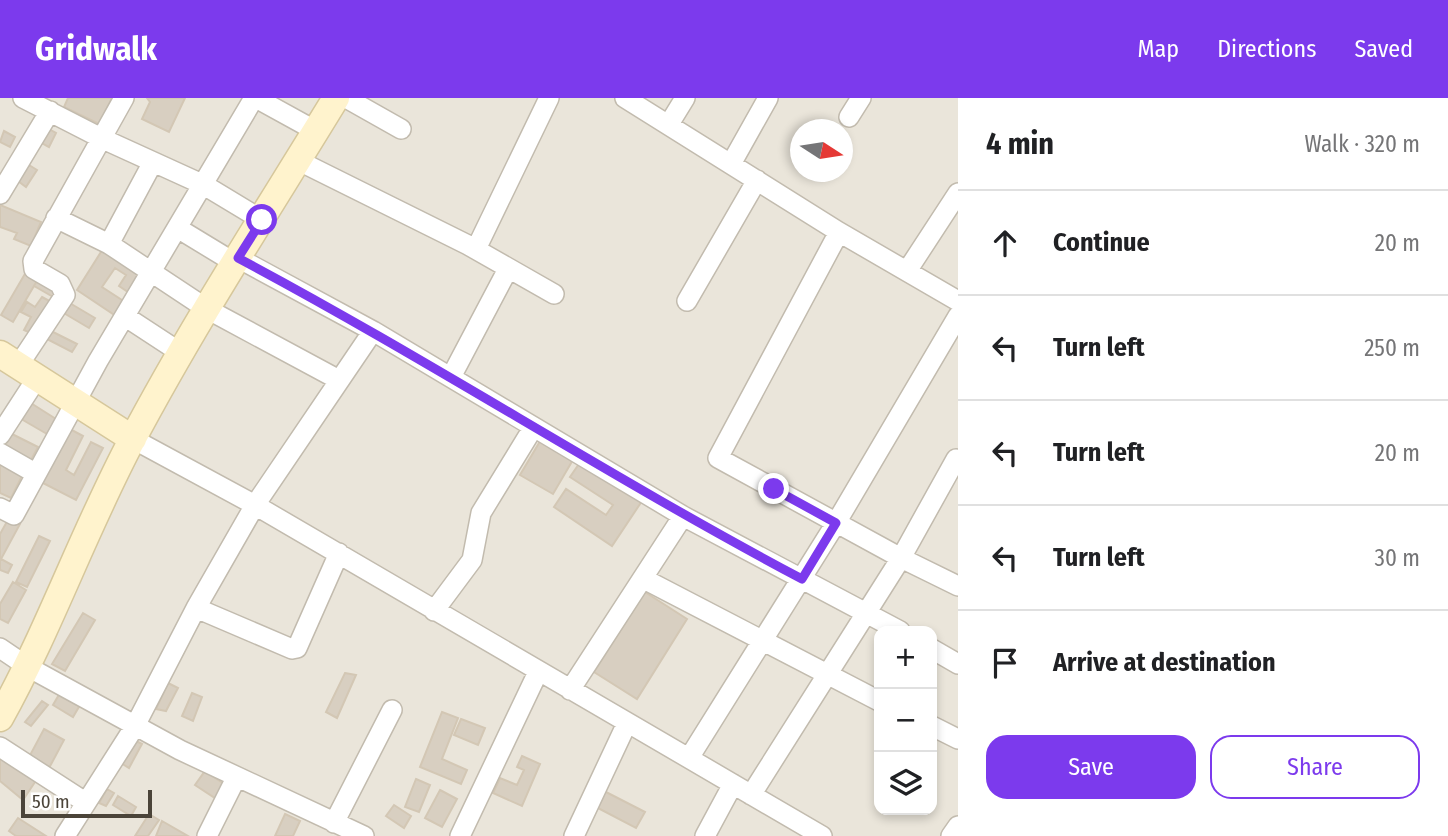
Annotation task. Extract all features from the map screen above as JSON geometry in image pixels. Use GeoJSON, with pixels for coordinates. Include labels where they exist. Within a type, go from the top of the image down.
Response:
{"type":"FeatureCollection","features":[{"type":"Feature","properties":{"kind":"street"},"geometry":{"type":"LineString","coordinates":[[23,98],[103,139],[204,184],[262,220]]}},
{"type":"Feature","properties":{"kind":"street"},"geometry":{"type":"LineString","coordinates":[[0,435],[18,366],[65,295],[60,284],[33,266],[56,218],[124,98]]}},
{"type":"Feature","properties":{"kind":"street"},"geometry":{"type":"LineString","coordinates":[[0,508],[14,515],[75,401],[256,98],[316,131]]}},
{"type":"Feature","properties":{"kind":"street"},"geometry":{"type":"LineString","coordinates":[[0,718],[28,667],[100,503],[132,439],[207,309],[336,98]]}},
{"type":"Feature","properties":{"kind":"street"},"geometry":{"type":"LineString","coordinates":[[346,98],[401,129]]}},
{"type":"Feature","properties":{"kind":"street"},"geometry":{"type":"LineString","coordinates":[[477,249],[549,98]]}},
{"type":"Feature","properties":{"kind":"street"},"geometry":{"type":"LineString","coordinates":[[625,98],[839,232],[958,301]]}},
{"type":"Feature","properties":{"kind":"street"},"geometry":{"type":"LineString","coordinates":[[669,124],[685,98]]}},
{"type":"Feature","properties":{"kind":"street"},"geometry":{"type":"LineString","coordinates":[[731,164],[768,98]]}},
{"type":"Feature","properties":{"kind":"street"},"geometry":{"type":"LineString","coordinates":[[849,117],[861,98]]}},
{"type":"Feature","properties":{"kind":"street"},"geometry":{"type":"LineString","coordinates":[[0,194],[50,111]]}},
{"type":"Feature","properties":{"kind":"street"},"geometry":{"type":"LineString","coordinates":[[299,161],[477,249],[554,294]]}},
{"type":"Feature","properties":{"kind":"street"},"geometry":{"type":"LineString","coordinates":[[109,244],[153,162]]}},
{"type":"Feature","properties":{"kind":"street"},"geometry":{"type":"LineString","coordinates":[[687,301],[757,180]]}},
{"type":"Feature","properties":{"kind":"street"},"geometry":{"type":"LineString","coordinates":[[908,271],[958,193]]}},
{"type":"Feature","properties":{"kind":"street"},"geometry":{"type":"LineString","coordinates":[[56,218],[109,244],[207,309],[339,380]]}},
{"type":"Feature","properties":{"kind":"street"},"geometry":{"type":"LineString","coordinates":[[178,229],[373,331],[683,516],[891,626]]}},
{"type":"Feature","properties":{"kind":"street"},"geometry":{"type":"LineString","coordinates":[[839,232],[718,458],[901,558],[958,586]]}},
{"type":"Feature","properties":{"kind":"street"},"geometry":{"type":"LineString","coordinates":[[451,377],[508,269]]}},
{"type":"Feature","properties":{"kind":"street"},"geometry":{"type":"LineString","coordinates":[[689,758],[802,579],[958,316]]}},
{"type":"Feature","properties":{"kind":"street"},"geometry":{"type":"LineString","coordinates":[[126,317],[181,353]]}},
{"type":"Feature","properties":{"kind":"street"},"geometry":{"type":"LineString","coordinates":[[65,836],[135,726],[196,608],[255,505],[373,331]]}},
{"type":"Feature","properties":{"kind":"street"},"geometry":{"type":"LineString","coordinates":[[18,366],[132,439],[255,505],[822,836]]}},
{"type":"Feature","properties":{"kind":"street"},"geometry":{"type":"LineString","coordinates":[[434,611],[472,560],[481,513],[533,428]]}},
{"type":"Feature","properties":{"kind":"street"},"geometry":{"type":"LineString","coordinates":[[0,453],[35,473]]}},
{"type":"Feature","properties":{"kind":"street"},"geometry":{"type":"LineString","coordinates":[[751,794],[901,558],[956,459]]}},
{"type":"Feature","properties":{"kind":"street"},"geometry":{"type":"LineString","coordinates":[[570,690],[683,516]]}},
{"type":"Feature","properties":{"kind":"street"},"geometry":{"type":"LineString","coordinates":[[196,608],[250,633],[297,648],[338,553]]}},
{"type":"Feature","properties":{"kind":"street"},"geometry":{"type":"LineString","coordinates":[[644,579],[874,699]]}},
{"type":"Feature","properties":{"kind":"street"},"geometry":{"type":"LineString","coordinates":[[0,648],[28,667],[135,726],[236,778],[364,836]]}},
{"type":"Feature","properties":{"kind":"street"},"geometry":{"type":"LineString","coordinates":[[937,652],[958,664]]}},
{"type":"Feature","properties":{"kind":"street"},"geometry":{"type":"LineString","coordinates":[[460,836],[538,671]]}},
{"type":"Feature","properties":{"kind":"street"},"geometry":{"type":"LineString","coordinates":[[334,823],[392,710]]}},
{"type":"Feature","properties":{"kind":"street"},"geometry":{"type":"LineString","coordinates":[[574,836],[627,723]]}},
{"type":"Feature","properties":{"kind":"street"},"geometry":{"type":"LineString","coordinates":[[937,728],[958,739]]}},
{"type":"Feature","properties":{"kind":"street"},"geometry":{"type":"LineString","coordinates":[[0,747],[85,802]]}},
{"type":"Feature","properties":{"kind":"street"},"geometry":{"type":"LineString","coordinates":[[207,836],[236,778]]}},
{"type":"Feature","properties":{"kind":"street"},"geometry":{"type":"LineString","coordinates":[[705,836],[733,784]]}},
{"type":"Feature","properties":{"kind":"street"},"geometry":{"type":"LineString","coordinates":[[951,836],[958,826]]}},
{"type":"Feature","properties":{"kind":"shaded area"},"geometry":{"type":"Polygon","coordinates":[[[0,98],[958,98],[958,836],[0,836],[0,98]]]}},
{"type":"Feature","properties":{"kind":"building"},"geometry":{"type":"Polygon","coordinates":[[[68,98],[112,98],[99,124],[64,107],[68,98]]]}},
{"type":"Feature","properties":{"kind":"building"},"geometry":{"type":"Polygon","coordinates":[[[147,98],[185,98],[169,132],[142,119],[150,102],[147,98]]]}},
{"type":"Feature","properties":{"kind":"building"},"geometry":{"type":"Polygon","coordinates":[[[47,128],[56,133],[49,147],[40,142],[47,128]]]}},
{"type":"Feature","properties":{"kind":"building"},"geometry":{"type":"Polygon","coordinates":[[[4,131],[15,137],[10,147],[0,142],[4,131]]]}},
{"type":"Feature","properties":{"kind":"building"},"geometry":{"type":"Polygon","coordinates":[[[29,165],[37,170],[26,187],[18,181],[29,165]]]}},
{"type":"Feature","properties":{"kind":"building"},"geometry":{"type":"Polygon","coordinates":[[[0,205],[41,222],[31,246],[14,239],[17,233],[0,227],[0,205]]]}},
{"type":"Feature","properties":{"kind":"building"},"geometry":{"type":"Polygon","coordinates":[[[106,244],[147,271],[131,294],[119,286],[126,275],[115,268],[102,287],[125,302],[116,316],[77,290],[106,244]]]}},
{"type":"Feature","properties":{"kind":"building"},"geometry":{"type":"Polygon","coordinates":[[[26,272],[38,279],[13,322],[1,315],[26,272]]]}},
{"type":"Feature","properties":{"kind":"building"},"geometry":{"type":"Polygon","coordinates":[[[38,279],[59,291],[55,298],[34,286],[38,279]]]}},
{"type":"Feature","properties":{"kind":"building"},"geometry":{"type":"Polygon","coordinates":[[[42,297],[53,303],[35,335],[24,330],[31,317],[21,312],[27,302],[35,307],[42,297]]]}},
{"type":"Feature","properties":{"kind":"building"},"geometry":{"type":"Polygon","coordinates":[[[68,302],[95,318],[89,328],[62,312],[68,302]]]}},
{"type":"Feature","properties":{"kind":"building"},"geometry":{"type":"Polygon","coordinates":[[[51,331],[77,344],[72,352],[47,339],[51,331]]]}},
{"type":"Feature","properties":{"kind":"building"},"geometry":{"type":"Polygon","coordinates":[[[26,400],[56,419],[47,434],[16,416],[26,400]]]}},
{"type":"Feature","properties":{"kind":"building"},"geometry":{"type":"Polygon","coordinates":[[[68,428],[83,436],[66,470],[74,475],[91,442],[103,448],[76,500],[41,482],[68,428]]]}},
{"type":"Feature","properties":{"kind":"building"},"geometry":{"type":"Polygon","coordinates":[[[6,431],[38,447],[31,460],[0,443],[6,431]]]}},
{"type":"Feature","properties":{"kind":"building"},"geometry":{"type":"Polygon","coordinates":[[[542,438],[574,458],[553,494],[520,475],[542,438]]]}},
{"type":"Feature","properties":{"kind":"building"},"geometry":{"type":"Polygon","coordinates":[[[0,458],[25,470],[11,498],[0,493],[0,458]]]}},
{"type":"Feature","properties":{"kind":"building"},"geometry":{"type":"Polygon","coordinates":[[[583,458],[644,498],[612,546],[554,507],[566,489],[606,515],[613,505],[570,477],[583,458]]]}},
{"type":"Feature","properties":{"kind":"building"},"geometry":{"type":"Polygon","coordinates":[[[9,518],[20,524],[1,559],[12,565],[8,573],[0,570],[0,534],[9,518]]]}},
{"type":"Feature","properties":{"kind":"building"},"geometry":{"type":"Polygon","coordinates":[[[39,536],[50,541],[27,587],[16,582],[39,536]]]}},
{"type":"Feature","properties":{"kind":"building"},"geometry":{"type":"Polygon","coordinates":[[[13,582],[26,590],[8,623],[0,619],[0,604],[13,582]]]}},
{"type":"Feature","properties":{"kind":"building"},"geometry":{"type":"Polygon","coordinates":[[[645,592],[687,619],[637,699],[594,672],[645,592]]]}},
{"type":"Feature","properties":{"kind":"building"},"geometry":{"type":"Polygon","coordinates":[[[83,613],[95,620],[65,671],[52,664],[83,613]]]}},
{"type":"Feature","properties":{"kind":"building"},"geometry":{"type":"Polygon","coordinates":[[[345,673],[356,675],[337,718],[326,712],[345,673]]]}},
{"type":"Feature","properties":{"kind":"building"},"geometry":{"type":"Polygon","coordinates":[[[168,683],[178,688],[166,711],[156,709],[168,683]]]}},
{"type":"Feature","properties":{"kind":"building"},"geometry":{"type":"Polygon","coordinates":[[[60,693],[80,705],[73,717],[53,705],[60,693]]]}},
{"type":"Feature","properties":{"kind":"building"},"geometry":{"type":"Polygon","coordinates":[[[192,693],[202,697],[193,721],[182,716],[192,693]]]}},
{"type":"Feature","properties":{"kind":"building"},"geometry":{"type":"Polygon","coordinates":[[[42,701],[48,705],[31,726],[25,722],[42,701]]]}},
{"type":"Feature","properties":{"kind":"building"},"geometry":{"type":"Polygon","coordinates":[[[442,712],[458,718],[442,759],[467,770],[461,784],[420,767],[442,712]]]}},
{"type":"Feature","properties":{"kind":"building"},"geometry":{"type":"Polygon","coordinates":[[[461,719],[485,728],[478,745],[454,735],[461,719]]]}},
{"type":"Feature","properties":{"kind":"building"},"geometry":{"type":"Polygon","coordinates":[[[44,729],[64,740],[48,770],[28,759],[44,729]]]}},
{"type":"Feature","properties":{"kind":"building"},"geometry":{"type":"Polygon","coordinates":[[[134,740],[142,744],[129,768],[121,763],[134,740]]]}},
{"type":"Feature","properties":{"kind":"building"},"geometry":{"type":"Polygon","coordinates":[[[0,750],[37,779],[23,800],[0,781],[0,750]]]}},
{"type":"Feature","properties":{"kind":"building"},"geometry":{"type":"Polygon","coordinates":[[[522,756],[540,764],[522,806],[493,793],[500,778],[517,785],[524,770],[517,767],[522,756]]]}},
{"type":"Feature","properties":{"kind":"building"},"geometry":{"type":"Polygon","coordinates":[[[205,771],[227,786],[218,800],[195,785],[205,771]]]}},
{"type":"Feature","properties":{"kind":"building"},"geometry":{"type":"Polygon","coordinates":[[[416,779],[430,785],[419,812],[405,807],[416,779]]]}},
{"type":"Feature","properties":{"kind":"building"},"geometry":{"type":"Polygon","coordinates":[[[107,789],[114,793],[106,806],[99,803],[107,789]]]}},
{"type":"Feature","properties":{"kind":"building"},"geometry":{"type":"Polygon","coordinates":[[[440,790],[457,799],[442,827],[425,818],[440,790]]]}},
{"type":"Feature","properties":{"kind":"building"},"geometry":{"type":"Polygon","coordinates":[[[604,791],[645,812],[636,828],[596,807],[604,791]]]}},
{"type":"Feature","properties":{"kind":"building"},"geometry":{"type":"Polygon","coordinates":[[[118,796],[136,807],[131,816],[113,805],[118,796]]]}},
{"type":"Feature","properties":{"kind":"building"},"geometry":{"type":"Polygon","coordinates":[[[394,805],[411,816],[404,828],[386,816],[394,805]]]}},
{"type":"Feature","properties":{"kind":"building"},"geometry":{"type":"Polygon","coordinates":[[[149,814],[159,820],[148,836],[135,836],[149,814]]]}},
{"type":"Feature","properties":{"kind":"building"},"geometry":{"type":"Polygon","coordinates":[[[285,814],[300,821],[293,836],[275,836],[285,814]]]}},
{"type":"Feature","properties":{"kind":"building"},"geometry":{"type":"Polygon","coordinates":[[[18,818],[46,836],[16,836],[9,831],[18,818]]]}},
{"type":"Feature","properties":{"kind":"building"},"geometry":{"type":"Polygon","coordinates":[[[162,821],[188,836],[156,836],[162,821]]]}},
{"type":"Feature","properties":{"kind":"route"},"geometry":{"type":"LineString","coordinates":[[262,220],[238,258],[373,331],[683,516],[802,579],[836,523],[774,489]]}}]}
